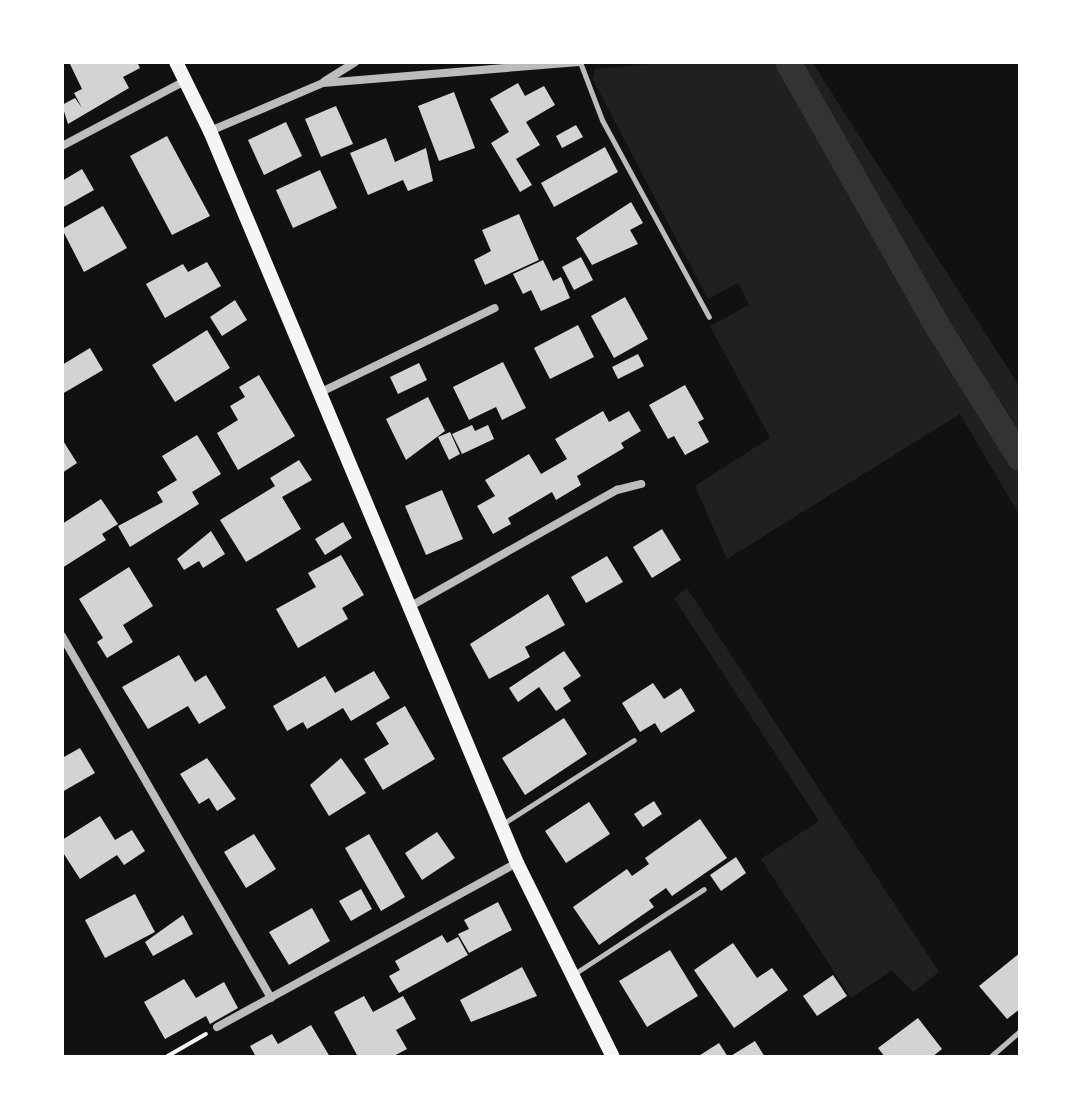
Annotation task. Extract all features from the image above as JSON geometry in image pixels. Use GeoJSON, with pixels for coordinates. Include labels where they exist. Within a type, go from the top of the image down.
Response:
{"type":"FeatureCollection","features":[{"type":"Feature","properties":{"kind":"main road"},"geometry":{"type":"LineString","coordinates":[[176,62],[210,131],[317,394],[500,826],[613,1057]]}},
{"type":"Feature","properties":{"kind":"street"},"geometry":{"type":"LineString","coordinates":[[210,131],[323,83],[355,62]]}},
{"type":"Feature","properties":{"kind":"street"},"geometry":{"type":"LineString","coordinates":[[323,83],[580,62]]}},
{"type":"Feature","properties":{"kind":"street"},"geometry":{"type":"LineString","coordinates":[[62,146],[185,81]]}},
{"type":"Feature","properties":{"kind":"street"},"geometry":{"type":"LineString","coordinates":[[317,394],[495,308]]}},
{"type":"Feature","properties":{"kind":"street"},"geometry":{"type":"LineString","coordinates":[[408,608],[617,490],[641,484]]}},
{"type":"Feature","properties":{"kind":"street"},"geometry":{"type":"LineString","coordinates":[[62,636],[271,998]]}},
{"type":"Feature","properties":{"kind":"street"},"geometry":{"type":"LineString","coordinates":[[217,1027],[517,863]]}},
{"type":"Feature","properties":{"kind":"lane"},"geometry":{"type":"LineString","coordinates":[[580,62],[602,120],[709,317]]}},
{"type":"Feature","properties":{"kind":"lane"},"geometry":{"type":"LineString","coordinates":[[500,826],[634,740]]}},
{"type":"Feature","properties":{"kind":"lane"},"geometry":{"type":"LineString","coordinates":[[572,975],[704,889]]}},
{"type":"Feature","properties":{"kind":"lane"},"geometry":{"type":"LineString","coordinates":[[990,1057],[1020,1031]]}},
{"type":"Feature","properties":{"kind":"path"},"geometry":{"type":"LineString","coordinates":[[166,1057],[217,1027]]}},
{"type":"Feature","properties":{"kind":"shaded area"},"geometry":{"type":"Polygon","coordinates":[[[670,62],[812,62],[1020,387],[1020,516],[960,414],[727,559],[695,486],[770,438],[710,326],[749,305],[738,283],[708,299],[593,80],[595,69],[670,62]]]}},
{"type":"Feature","properties":{"kind":"shaded area"},"geometry":{"type":"Polygon","coordinates":[[[687,588],[939,972],[913,992],[892,970],[851,998],[761,859],[819,821],[674,598],[687,588]]]}},
{"type":"Feature","properties":{"kind":"building"},"geometry":{"type":"Polygon","coordinates":[[[69,62],[137,62],[140,68],[123,77],[129,88],[68,124],[62,105],[75,98],[82,108],[74,93],[82,89],[69,62]]]}},
{"type":"Feature","properties":{"kind":"building"},"geometry":{"type":"Polygon","coordinates":[[[518,83],[525,96],[544,86],[555,105],[526,122],[540,145],[516,159],[532,185],[520,192],[491,143],[509,132],[490,99],[518,83]]]}},
{"type":"Feature","properties":{"kind":"building"},"geometry":{"type":"Polygon","coordinates":[[[454,92],[475,148],[439,161],[418,106],[454,92]]]}},
{"type":"Feature","properties":{"kind":"building"},"geometry":{"type":"Polygon","coordinates":[[[336,106],[353,144],[321,157],[305,119],[336,106]]]}},
{"type":"Feature","properties":{"kind":"building"},"geometry":{"type":"Polygon","coordinates":[[[286,122],[302,156],[264,175],[248,140],[286,122]]]}},
{"type":"Feature","properties":{"kind":"building"},"geometry":{"type":"Polygon","coordinates":[[[576,125],[583,137],[562,148],[556,136],[576,125]]]}},
{"type":"Feature","properties":{"kind":"building"},"geometry":{"type":"Polygon","coordinates":[[[167,136],[210,216],[172,235],[130,156],[167,136]]]}},
{"type":"Feature","properties":{"kind":"building"},"geometry":{"type":"Polygon","coordinates":[[[386,138],[395,162],[426,148],[433,181],[408,191],[403,180],[368,195],[350,153],[386,138]]]}},
{"type":"Feature","properties":{"kind":"building"},"geometry":{"type":"Polygon","coordinates":[[[605,147],[618,172],[554,207],[541,183],[605,147]]]}},
{"type":"Feature","properties":{"kind":"building"},"geometry":{"type":"Polygon","coordinates":[[[82,169],[94,190],[62,208],[62,181],[82,169]]]}},
{"type":"Feature","properties":{"kind":"building"},"geometry":{"type":"Polygon","coordinates":[[[320,170],[337,208],[293,228],[276,190],[320,170]]]}},
{"type":"Feature","properties":{"kind":"building"},"geometry":{"type":"Polygon","coordinates":[[[631,202],[643,223],[630,230],[638,244],[592,265],[576,238],[631,202]]]}},
{"type":"Feature","properties":{"kind":"building"},"geometry":{"type":"Polygon","coordinates":[[[103,206],[127,248],[84,272],[62,229],[103,206]]]}},
{"type":"Feature","properties":{"kind":"building"},"geometry":{"type":"Polygon","coordinates":[[[519,214],[539,260],[485,285],[474,260],[491,251],[482,230],[519,214]]]}},
{"type":"Feature","properties":{"kind":"building"},"geometry":{"type":"Polygon","coordinates":[[[581,257],[593,280],[574,290],[562,267],[581,257]]]}},
{"type":"Feature","properties":{"kind":"building"},"geometry":{"type":"Polygon","coordinates":[[[543,260],[553,281],[561,277],[570,298],[541,311],[531,290],[523,294],[513,274],[543,260]]]}},
{"type":"Feature","properties":{"kind":"building"},"geometry":{"type":"Polygon","coordinates":[[[207,262],[221,286],[165,318],[146,284],[183,264],[188,272],[207,262]]]}},
{"type":"Feature","properties":{"kind":"building"},"geometry":{"type":"Polygon","coordinates":[[[625,297],[648,339],[614,358],[591,316],[625,297]]]}},
{"type":"Feature","properties":{"kind":"building"},"geometry":{"type":"Polygon","coordinates":[[[235,300],[247,320],[222,336],[210,317],[235,300]]]}},
{"type":"Feature","properties":{"kind":"building"},"geometry":{"type":"Polygon","coordinates":[[[578,325],[594,357],[550,379],[534,348],[578,325]]]}},
{"type":"Feature","properties":{"kind":"building"},"geometry":{"type":"Polygon","coordinates":[[[207,330],[230,368],[175,402],[152,365],[207,330]]]}},
{"type":"Feature","properties":{"kind":"building"},"geometry":{"type":"Polygon","coordinates":[[[90,348],[103,370],[62,394],[62,365],[90,348]]]}},
{"type":"Feature","properties":{"kind":"building"},"geometry":{"type":"Polygon","coordinates":[[[638,354],[644,366],[618,379],[612,367],[638,354]]]}},
{"type":"Feature","properties":{"kind":"building"},"geometry":{"type":"Polygon","coordinates":[[[503,362],[526,408],[502,420],[496,407],[469,420],[453,387],[503,362]]]}},
{"type":"Feature","properties":{"kind":"building"},"geometry":{"type":"Polygon","coordinates":[[[419,363],[427,380],[398,394],[390,377],[419,363]]]}},
{"type":"Feature","properties":{"kind":"building"},"geometry":{"type":"Polygon","coordinates":[[[259,375],[295,436],[238,470],[217,433],[238,420],[230,406],[245,397],[239,387],[259,375]]]}},
{"type":"Feature","properties":{"kind":"building"},"geometry":{"type":"Polygon","coordinates":[[[685,385],[704,419],[698,422],[709,442],[685,455],[674,436],[668,439],[649,405],[685,385]]]}},
{"type":"Feature","properties":{"kind":"building"},"geometry":{"type":"Polygon","coordinates":[[[428,397],[445,431],[406,460],[386,419],[428,397]]]}},
{"type":"Feature","properties":{"kind":"building"},"geometry":{"type":"Polygon","coordinates":[[[603,411],[609,422],[629,411],[641,431],[621,443],[624,448],[577,476],[581,485],[556,500],[552,492],[508,518],[511,524],[493,534],[477,506],[495,496],[485,480],[529,454],[541,474],[567,459],[555,439],[603,411]]]}},
{"type":"Feature","properties":{"kind":"building"},"geometry":{"type":"Polygon","coordinates":[[[472,425],[475,431],[488,425],[494,439],[462,454],[452,434],[472,425]]]}},
{"type":"Feature","properties":{"kind":"building"},"geometry":{"type":"Polygon","coordinates":[[[450,432],[460,454],[449,460],[438,437],[450,432]]]}},
{"type":"Feature","properties":{"kind":"building"},"geometry":{"type":"Polygon","coordinates":[[[197,435],[221,474],[192,492],[199,504],[130,547],[118,526],[163,502],[157,492],[177,480],[162,456],[197,435]]]}},
{"type":"Feature","properties":{"kind":"building"},"geometry":{"type":"Polygon","coordinates":[[[62,439],[77,463],[62,473],[62,439]]]}},
{"type":"Feature","properties":{"kind":"building"},"geometry":{"type":"Polygon","coordinates":[[[299,460],[312,480],[282,497],[301,529],[246,562],[220,520],[275,486],[270,478],[299,460]]]}},
{"type":"Feature","properties":{"kind":"building"},"geometry":{"type":"Polygon","coordinates":[[[442,490],[463,539],[426,555],[405,506],[442,490]]]}},
{"type":"Feature","properties":{"kind":"building"},"geometry":{"type":"Polygon","coordinates":[[[101,499],[118,524],[102,534],[106,540],[62,568],[62,524],[101,499]]]}},
{"type":"Feature","properties":{"kind":"building"},"geometry":{"type":"Polygon","coordinates":[[[343,522],[352,538],[325,555],[315,539],[343,522]]]}},
{"type":"Feature","properties":{"kind":"building"},"geometry":{"type":"Polygon","coordinates":[[[662,529],[681,560],[652,578],[633,547],[662,529]]]}},
{"type":"Feature","properties":{"kind":"building"},"geometry":{"type":"Polygon","coordinates":[[[211,531],[225,554],[203,568],[199,561],[184,570],[177,559],[211,531]]]}},
{"type":"Feature","properties":{"kind":"building"},"geometry":{"type":"Polygon","coordinates":[[[341,555],[364,595],[342,608],[348,619],[298,648],[276,609],[316,587],[308,573],[341,555]]]}},
{"type":"Feature","properties":{"kind":"building"},"geometry":{"type":"Polygon","coordinates":[[[607,556],[623,582],[586,603],[571,577],[607,556]]]}},
{"type":"Feature","properties":{"kind":"building"},"geometry":{"type":"Polygon","coordinates":[[[129,567],[153,606],[123,625],[133,642],[107,658],[97,642],[103,638],[79,599],[129,567]]]}},
{"type":"Feature","properties":{"kind":"building"},"geometry":{"type":"Polygon","coordinates":[[[548,594],[565,625],[525,647],[530,657],[489,679],[470,644],[548,594]]]}},
{"type":"Feature","properties":{"kind":"building"},"geometry":{"type":"Polygon","coordinates":[[[564,651],[581,676],[563,688],[571,701],[556,711],[539,687],[518,702],[509,688],[564,651]]]}},
{"type":"Feature","properties":{"kind":"building"},"geometry":{"type":"Polygon","coordinates":[[[179,655],[195,682],[206,675],[226,708],[199,724],[188,706],[148,729],[122,687],[179,655]]]}},
{"type":"Feature","properties":{"kind":"building"},"geometry":{"type":"Polygon","coordinates":[[[374,671],[390,698],[351,721],[343,708],[307,729],[303,722],[287,731],[273,706],[325,676],[335,693],[374,671]]]}},
{"type":"Feature","properties":{"kind":"building"},"geometry":{"type":"Polygon","coordinates":[[[653,683],[664,699],[681,688],[695,711],[661,733],[655,723],[640,732],[622,703],[653,683]]]}},
{"type":"Feature","properties":{"kind":"building"},"geometry":{"type":"Polygon","coordinates":[[[405,706],[435,759],[383,790],[364,759],[389,744],[376,723],[405,706]]]}},
{"type":"Feature","properties":{"kind":"building"},"geometry":{"type":"Polygon","coordinates":[[[564,718],[587,754],[525,795],[502,758],[564,718]]]}},
{"type":"Feature","properties":{"kind":"building"},"geometry":{"type":"Polygon","coordinates":[[[80,748],[95,773],[62,792],[62,758],[80,748]]]}},
{"type":"Feature","properties":{"kind":"building"},"geometry":{"type":"Polygon","coordinates":[[[207,758],[236,799],[217,811],[209,798],[199,804],[180,774],[207,758]]]}},
{"type":"Feature","properties":{"kind":"building"},"geometry":{"type":"Polygon","coordinates":[[[341,758],[366,793],[329,816],[310,785],[341,758]]]}},
{"type":"Feature","properties":{"kind":"building"},"geometry":{"type":"Polygon","coordinates":[[[654,801],[662,814],[643,827],[634,814],[654,801]]]}},
{"type":"Feature","properties":{"kind":"building"},"geometry":{"type":"Polygon","coordinates":[[[589,802],[610,834],[566,863],[545,831],[589,802]]]}},
{"type":"Feature","properties":{"kind":"building"},"geometry":{"type":"Polygon","coordinates":[[[100,816],[115,840],[132,830],[145,851],[124,865],[117,855],[80,879],[62,851],[62,840],[100,816]]]}},
{"type":"Feature","properties":{"kind":"building"},"geometry":{"type":"Polygon","coordinates":[[[700,819],[727,858],[672,896],[666,888],[649,900],[654,907],[599,945],[573,907],[627,869],[632,876],[649,864],[645,858],[700,819]]]}},
{"type":"Feature","properties":{"kind":"building"},"geometry":{"type":"Polygon","coordinates":[[[437,832],[455,858],[422,880],[405,853],[437,832]]]}},
{"type":"Feature","properties":{"kind":"building"},"geometry":{"type":"Polygon","coordinates":[[[254,834],[276,869],[246,888],[224,852],[254,834]]]}},
{"type":"Feature","properties":{"kind":"building"},"geometry":{"type":"Polygon","coordinates":[[[369,834],[405,897],[381,911],[345,848],[369,834]]]}},
{"type":"Feature","properties":{"kind":"building"},"geometry":{"type":"Polygon","coordinates":[[[736,857],[746,873],[721,891],[710,875],[736,857]]]}},
{"type":"Feature","properties":{"kind":"building"},"geometry":{"type":"Polygon","coordinates":[[[361,889],[372,909],[351,921],[339,901],[361,889]]]}},
{"type":"Feature","properties":{"kind":"building"},"geometry":{"type":"Polygon","coordinates":[[[135,894],[155,932],[105,958],[85,920],[135,894]]]}},
{"type":"Feature","properties":{"kind":"building"},"geometry":{"type":"Polygon","coordinates":[[[498,902],[512,930],[469,953],[458,934],[469,929],[464,920],[498,902]]]}},
{"type":"Feature","properties":{"kind":"building"},"geometry":{"type":"Polygon","coordinates":[[[312,908],[330,941],[289,965],[269,932],[312,908]]]}},
{"type":"Feature","properties":{"kind":"building"},"geometry":{"type":"Polygon","coordinates":[[[183,915],[193,934],[153,956],[145,942],[183,915]]]}},
{"type":"Feature","properties":{"kind":"building"},"geometry":{"type":"Polygon","coordinates":[[[442,935],[447,943],[458,937],[468,955],[399,993],[389,976],[400,970],[395,961],[442,935]]]}},
{"type":"Feature","properties":{"kind":"building"},"geometry":{"type":"Polygon","coordinates":[[[733,943],[757,978],[772,968],[788,990],[734,1028],[694,970],[733,943]]]}},
{"type":"Feature","properties":{"kind":"building"},"geometry":{"type":"Polygon","coordinates":[[[670,950],[698,996],[647,1027],[619,981],[670,950]]]}},
{"type":"Feature","properties":{"kind":"building"},"geometry":{"type":"Polygon","coordinates":[[[1020,953],[1020,1009],[1007,1019],[979,986],[1020,953]]]}},
{"type":"Feature","properties":{"kind":"building"},"geometry":{"type":"Polygon","coordinates":[[[522,967],[537,996],[471,1022],[460,1000],[522,967]]]}},
{"type":"Feature","properties":{"kind":"building"},"geometry":{"type":"Polygon","coordinates":[[[833,975],[847,996],[817,1016],[803,996],[833,975]]]}},
{"type":"Feature","properties":{"kind":"building"},"geometry":{"type":"Polygon","coordinates":[[[184,979],[196,998],[224,982],[238,1008],[210,1024],[206,1016],[165,1039],[144,1002],[184,979]]]}},
{"type":"Feature","properties":{"kind":"building"},"geometry":{"type":"Polygon","coordinates":[[[364,996],[373,1012],[403,996],[416,1019],[396,1030],[407,1049],[392,1057],[358,1057],[334,1012],[364,996]]]}},
{"type":"Feature","properties":{"kind":"building"},"geometry":{"type":"Polygon","coordinates":[[[918,1018],[942,1049],[932,1057],[885,1057],[878,1048],[918,1018]]]}},
{"type":"Feature","properties":{"kind":"building"},"geometry":{"type":"Polygon","coordinates":[[[311,1025],[330,1057],[256,1057],[250,1046],[272,1034],[278,1044],[311,1025]]]}},
{"type":"Feature","properties":{"kind":"building"},"geometry":{"type":"Polygon","coordinates":[[[755,1041],[765,1057],[729,1057],[755,1041]]]}},
{"type":"Feature","properties":{"kind":"building"},"geometry":{"type":"Polygon","coordinates":[[[719,1043],[728,1057],[697,1057],[719,1043]]]}},
{"type":"Feature","properties":{"kind":"waterway"},"geometry":{"type":"LineString","coordinates":[[788,62],[941,332],[1020,458]]}}]}
